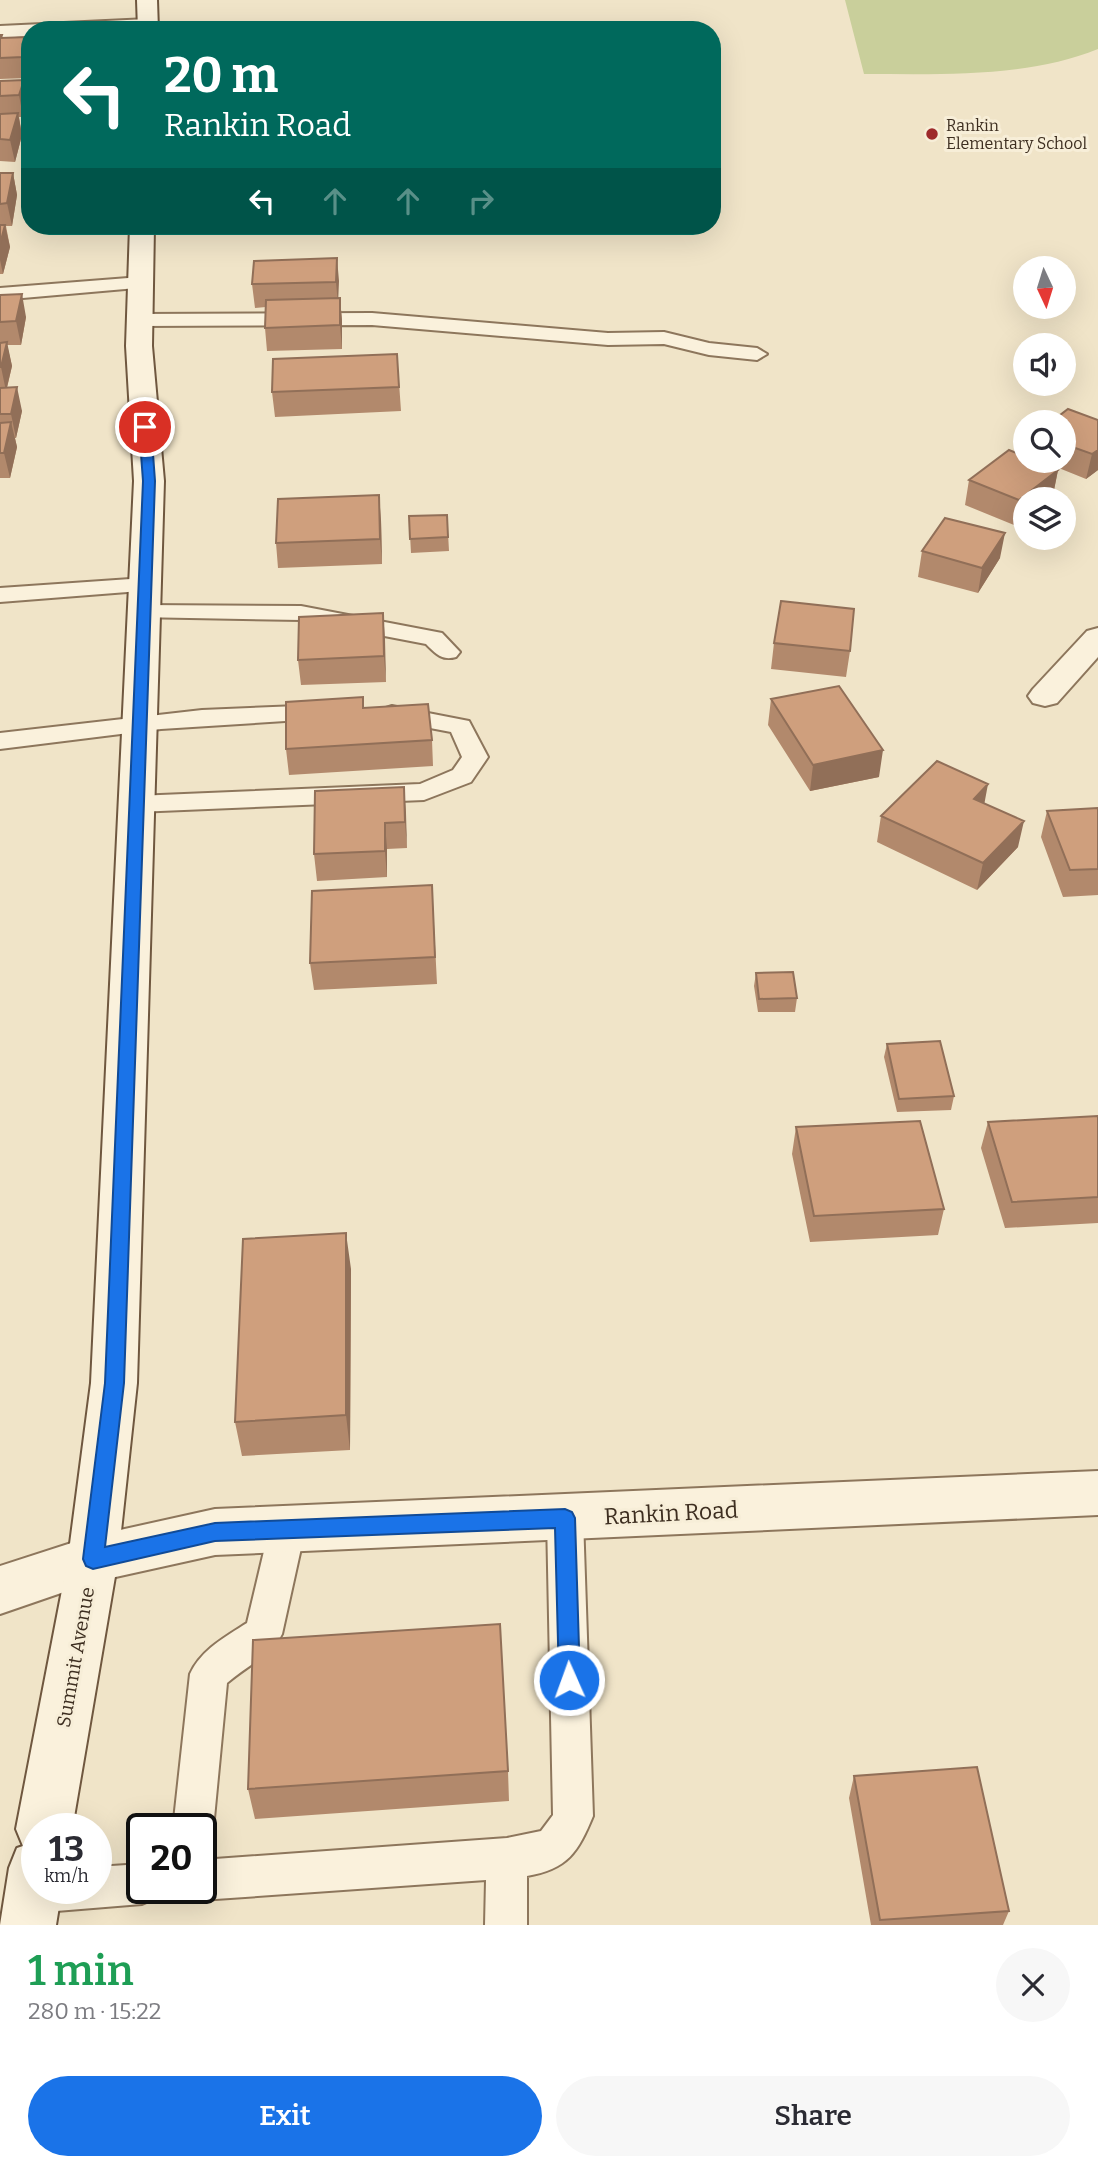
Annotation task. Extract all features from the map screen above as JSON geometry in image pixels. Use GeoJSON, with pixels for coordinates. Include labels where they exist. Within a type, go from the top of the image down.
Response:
{"type":"FeatureCollection","features":[{"type":"Feature","properties":{"kind":"main road"},"geometry":{"type":"LineString","coordinates":[[147,0],[148,21]]}},
{"type":"Feature","properties":{"kind":"main road"},"geometry":{"type":"LineString","coordinates":[[0,32],[21,31]]}},
{"type":"Feature","properties":{"kind":"main road","name":"Summit Avenue"},"geometry":{"type":"LineString","coordinates":[[47,1813],[93,1559],[114,1383],[149,481],[139,346],[142,235]]}},
{"type":"Feature","properties":{"kind":"main road"},"geometry":{"type":"LineString","coordinates":[[1045,696],[1098,638]]}},
{"type":"Feature","properties":{"kind":"main road","name":"Rankin Road"},"geometry":{"type":"LineString","coordinates":[[0,1590],[93,1559],[215,1532],[1098,1493]]}},
{"type":"Feature","properties":{"kind":"lane"},"geometry":{"type":"LineString","coordinates":[[0,294],[141,283]]}},
{"type":"Feature","properties":{"kind":"lane"},"geometry":{"type":"LineString","coordinates":[[139,320],[372,319],[594,338],[664,338],[709,349],[757,354]]}},
{"type":"Feature","properties":{"kind":"lane"},"geometry":{"type":"LineString","coordinates":[[0,595],[144,599],[301,613],[434,638],[448,652]]}},
{"type":"Feature","properties":{"kind":"lane"},"geometry":{"type":"LineString","coordinates":[[0,741],[140,723],[289,713],[343,713]]}},
{"type":"Feature","properties":{"kind":"lane"},"geometry":{"type":"LineString","coordinates":[[136,804],[424,792],[462,776],[475,757],[460,726],[397,714],[370,713]]}},
{"type":"Feature","properties":{"kind":"lane"},"geometry":{"type":"LineString","coordinates":[[217,1879],[507,1858],[545,1853],[564,1838],[573,1816],[565,1518]]}},
{"type":"Feature","properties":{"kind":"lane"},"geometry":{"type":"LineString","coordinates":[[195,1813],[209,1674],[230,1655],[263,1634],[287,1530]]}},
{"type":"Feature","properties":{"kind":"lane"},"geometry":{"type":"LineString","coordinates":[[506,1925],[507,1858]]}},
{"type":"Feature","properties":{"kind":"green space"},"geometry":{"type":"Polygon","coordinates":[[[845,0],[1098,0],[1098,49],[1071,58],[1013,70],[953,74],[864,74],[845,0]]]}},
{"type":"Feature","properties":{"kind":"building"},"geometry":{"type":"Polygon","coordinates":[[[0,35],[1,38],[21,37],[21,57],[0,58],[0,35]]]}},
{"type":"Feature","properties":{"kind":"building"},"geometry":{"type":"Polygon","coordinates":[[[21,80],[19,95],[0,96],[0,81],[21,80]]]}},
{"type":"Feature","properties":{"kind":"building"},"geometry":{"type":"Polygon","coordinates":[[[18,113],[10,140],[0,139],[0,114],[18,113]]]}},
{"type":"Feature","properties":{"kind":"building"},"geometry":{"type":"Polygon","coordinates":[[[0,173],[13,173],[7,203],[0,204],[0,173]]]}},
{"type":"Feature","properties":{"kind":"building"},"geometry":{"type":"Polygon","coordinates":[[[0,225],[5,225],[0,244],[0,225]]]}},
{"type":"Feature","properties":{"kind":"building"},"geometry":{"type":"Polygon","coordinates":[[[337,258],[336,282],[252,284],[254,261],[337,258]]]}},
{"type":"Feature","properties":{"kind":"building"},"geometry":{"type":"Polygon","coordinates":[[[22,294],[16,321],[0,322],[0,295],[22,294]]]}},
{"type":"Feature","properties":{"kind":"building"},"geometry":{"type":"Polygon","coordinates":[[[340,298],[340,325],[265,328],[266,300],[340,298]]]}},
{"type":"Feature","properties":{"kind":"building"},"geometry":{"type":"Polygon","coordinates":[[[7,342],[1,367],[0,367],[0,343],[7,342]]]}},
{"type":"Feature","properties":{"kind":"building"},"geometry":{"type":"Polygon","coordinates":[[[397,354],[399,387],[272,392],[273,359],[397,354]]]}},
{"type":"Feature","properties":{"kind":"building"},"geometry":{"type":"Polygon","coordinates":[[[17,387],[11,414],[0,414],[0,388],[17,387]]]}},
{"type":"Feature","properties":{"kind":"building"},"geometry":{"type":"Polygon","coordinates":[[[1076,412],[1098,420],[1098,450],[1092,454],[1076,448],[1076,412]]]}},
{"type":"Feature","properties":{"kind":"building"},"geometry":{"type":"Polygon","coordinates":[[[11,422],[4,453],[0,453],[0,423],[11,422]]]}},
{"type":"Feature","properties":{"kind":"building"},"geometry":{"type":"Polygon","coordinates":[[[1009,450],[1013,452],[1013,473],[1054,473],[1036,487],[1013,487],[1013,498],[969,480],[1009,450]]]}},
{"type":"Feature","properties":{"kind":"building"},"geometry":{"type":"Polygon","coordinates":[[[379,495],[380,539],[276,543],[278,499],[379,495]]]}},
{"type":"Feature","properties":{"kind":"building"},"geometry":{"type":"Polygon","coordinates":[[[447,515],[448,537],[410,539],[409,516],[447,515]]]}},
{"type":"Feature","properties":{"kind":"building"},"geometry":{"type":"Polygon","coordinates":[[[945,518],[1005,533],[982,568],[922,551],[945,518]]]}},
{"type":"Feature","properties":{"kind":"building"},"geometry":{"type":"Polygon","coordinates":[[[781,601],[854,609],[850,651],[774,643],[781,601]]]}},
{"type":"Feature","properties":{"kind":"building"},"geometry":{"type":"Polygon","coordinates":[[[383,613],[384,656],[298,660],[299,617],[383,613]]]}},
{"type":"Feature","properties":{"kind":"building"},"geometry":{"type":"Polygon","coordinates":[[[839,686],[883,750],[813,765],[771,699],[839,686]]]}},
{"type":"Feature","properties":{"kind":"building"},"geometry":{"type":"Polygon","coordinates":[[[363,697],[363,708],[428,704],[432,740],[286,749],[286,702],[363,697]]]}},
{"type":"Feature","properties":{"kind":"building"},"geometry":{"type":"Polygon","coordinates":[[[937,761],[988,784],[974,799],[1024,821],[983,863],[881,816],[937,761]]]}},
{"type":"Feature","properties":{"kind":"building"},"geometry":{"type":"Polygon","coordinates":[[[404,787],[405,822],[385,823],[385,851],[314,854],[315,791],[404,787]]]}},
{"type":"Feature","properties":{"kind":"building"},"geometry":{"type":"Polygon","coordinates":[[[1098,808],[1098,869],[1070,870],[1047,811],[1098,808]]]}},
{"type":"Feature","properties":{"kind":"building"},"geometry":{"type":"Polygon","coordinates":[[[432,885],[435,957],[310,963],[312,891],[432,885]]]}},
{"type":"Feature","properties":{"kind":"building"},"geometry":{"type":"Polygon","coordinates":[[[793,972],[797,998],[759,999],[756,973],[793,972]]]}},
{"type":"Feature","properties":{"kind":"building"},"geometry":{"type":"Polygon","coordinates":[[[940,1041],[954,1096],[899,1099],[887,1044],[940,1041]]]}},
{"type":"Feature","properties":{"kind":"building"},"geometry":{"type":"Polygon","coordinates":[[[1098,1116],[1098,1197],[1012,1202],[988,1122],[1098,1116]]]}},
{"type":"Feature","properties":{"kind":"building"},"geometry":{"type":"Polygon","coordinates":[[[920,1121],[944,1209],[814,1216],[796,1127],[920,1121]]]}},
{"type":"Feature","properties":{"kind":"building"},"geometry":{"type":"Polygon","coordinates":[[[346,1233],[346,1415],[235,1422],[243,1239],[346,1233]]]}},
{"type":"Feature","properties":{"kind":"building"},"geometry":{"type":"Polygon","coordinates":[[[500,1624],[508,1771],[248,1789],[253,1640],[500,1624]]]}},
{"type":"Feature","properties":{"kind":"building"},"geometry":{"type":"Polygon","coordinates":[[[977,1767],[1009,1911],[880,1920],[854,1776],[977,1767]]]}},
{"type":"Feature","properties":{"kind":"place","name":"Rankin Elementary School"},"geometry":{"type":"Point","coordinates":[932,134]}},
{"type":"Feature","properties":{"kind":"route"},"geometry":{"type":"LineString","coordinates":[[145,427],[149,481],[114,1383],[93,1559],[215,1532],[565,1518],[569,1680]]}}]}
